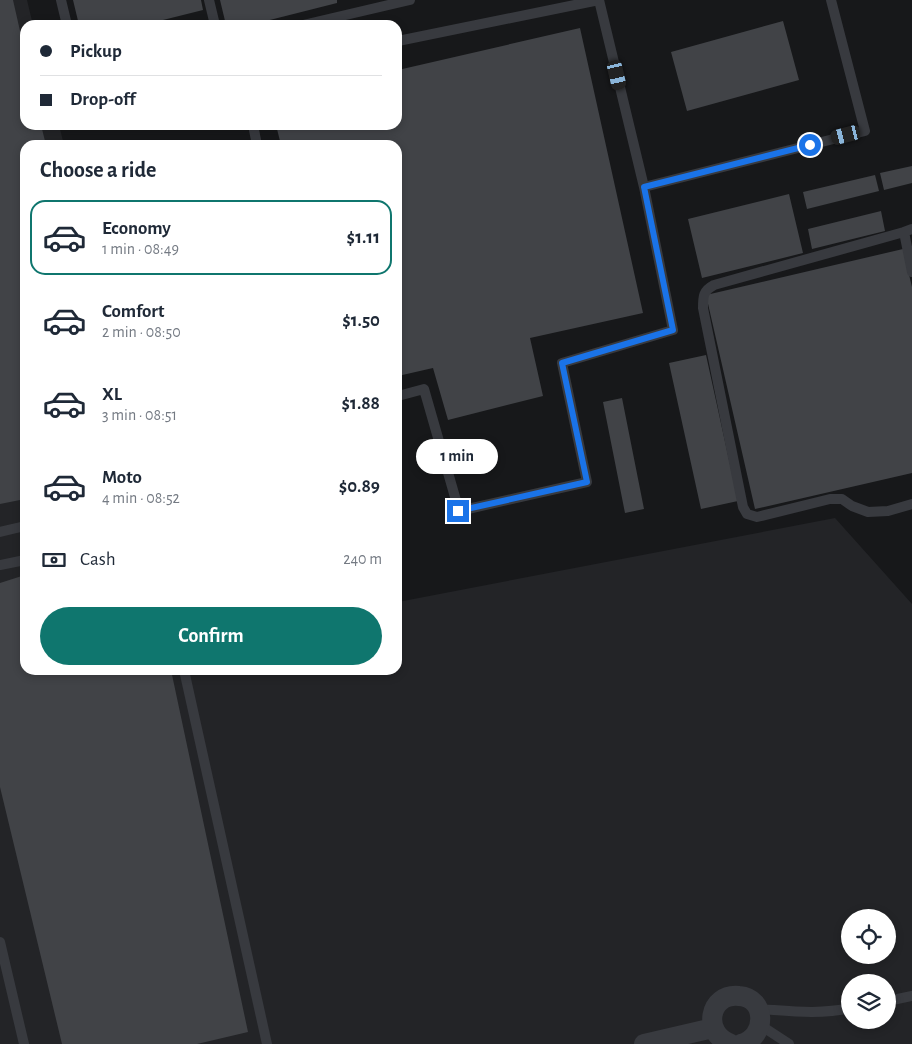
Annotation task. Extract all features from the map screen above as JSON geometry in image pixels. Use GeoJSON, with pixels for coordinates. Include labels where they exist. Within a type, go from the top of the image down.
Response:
{"type":"FeatureCollection","features":[{"type":"Feature","properties":{"kind":"street"},"geometry":{"type":"LineString","coordinates":[[731,1044],[720,1039],[713,1028],[712,1015],[718,1003],[730,996],[743,996],[749,999],[759,1017],[755,1036],[741,1044]]}},
{"type":"Feature","properties":{"kind":"street"},"geometry":{"type":"LineString","coordinates":[[644,1044],[713,1028]]}},
{"type":"Feature","properties":{"kind":"lane"},"geometry":{"type":"LineString","coordinates":[[61,0],[66,20]]}},
{"type":"Feature","properties":{"kind":"lane"},"geometry":{"type":"LineString","coordinates":[[209,0],[214,20]]}},
{"type":"Feature","properties":{"kind":"lane"},"geometry":{"type":"LineString","coordinates":[[322,20],[386,3],[410,0]]}},
{"type":"Feature","properties":{"kind":"lane"},"geometry":{"type":"LineString","coordinates":[[402,40],[599,0],[644,187],[673,330],[562,363],[587,482],[458,511],[424,389],[402,395]]}},
{"type":"Feature","properties":{"kind":"lane"},"geometry":{"type":"LineString","coordinates":[[644,187],[865,130],[831,0]]}},
{"type":"Feature","properties":{"kind":"lane"},"geometry":{"type":"LineString","coordinates":[[912,272],[908,231],[714,285],[707,289],[703,295],[703,308],[741,501],[747,514],[757,517],[830,499],[842,499],[852,506],[868,512],[888,511],[912,504]]}},
{"type":"Feature","properties":{"kind":"lane"},"geometry":{"type":"LineString","coordinates":[[0,532],[20,527]]}},
{"type":"Feature","properties":{"kind":"lane"},"geometry":{"type":"LineString","coordinates":[[0,565],[20,561]]}},
{"type":"Feature","properties":{"kind":"lane"},"geometry":{"type":"LineString","coordinates":[[185,675],[266,1044]]}},
{"type":"Feature","properties":{"kind":"lane"},"geometry":{"type":"LineString","coordinates":[[0,942],[24,1044]]}},
{"type":"Feature","properties":{"kind":"lane"},"geometry":{"type":"LineString","coordinates":[[896,999],[912,996]]}},
{"type":"Feature","properties":{"kind":"lane"},"geometry":{"type":"LineString","coordinates":[[759,1017],[841,1010]]}},
{"type":"Feature","properties":{"kind":"lane"},"geometry":{"type":"LineString","coordinates":[[759,1017],[789,1044]]}},
{"type":"Feature","properties":{"kind":"shaded area"},"geometry":{"type":"Polygon","coordinates":[[[0,0],[27,0],[32,20],[20,20],[20,130],[60,130],[63,140],[20,140],[20,675],[402,675],[402,601],[835,518],[912,604],[912,1044],[0,1044],[0,0]]]}},
{"type":"Feature","properties":{"kind":"building"},"geometry":{"type":"Polygon","coordinates":[[[0,0],[13,0],[20,31],[20,130],[42,130],[45,140],[20,140],[20,500],[0,504],[0,0]]]}},
{"type":"Feature","properties":{"kind":"building"},"geometry":{"type":"Polygon","coordinates":[[[73,0],[201,0],[203,10],[163,20],[78,20],[73,0]]]}},
{"type":"Feature","properties":{"kind":"building"},"geometry":{"type":"Polygon","coordinates":[[[220,0],[337,0],[337,3],[270,20],[225,20],[220,0]]]}},
{"type":"Feature","properties":{"kind":"building"},"geometry":{"type":"Polygon","coordinates":[[[783,21],[799,80],[687,111],[671,52],[783,21]]]}},
{"type":"Feature","properties":{"kind":"building"},"geometry":{"type":"Polygon","coordinates":[[[580,28],[643,313],[530,338],[543,396],[448,420],[433,368],[402,375],[402,140],[280,140],[277,130],[402,130],[402,69],[580,28]]]}},
{"type":"Feature","properties":{"kind":"building"},"geometry":{"type":"Polygon","coordinates":[[[912,166],[912,183],[884,190],[880,173],[912,166]]]}},
{"type":"Feature","properties":{"kind":"building"},"geometry":{"type":"Polygon","coordinates":[[[875,175],[879,191],[807,209],[803,192],[875,175]]]}},
{"type":"Feature","properties":{"kind":"building"},"geometry":{"type":"Polygon","coordinates":[[[789,194],[803,253],[702,278],[688,219],[789,194]]]}},
{"type":"Feature","properties":{"kind":"building"},"geometry":{"type":"Polygon","coordinates":[[[881,211],[885,231],[812,249],[808,229],[881,211]]]}},
{"type":"Feature","properties":{"kind":"building"},"geometry":{"type":"Polygon","coordinates":[[[903,249],[912,287],[912,473],[755,509],[706,295],[903,249]]]}},
{"type":"Feature","properties":{"kind":"building"},"geometry":{"type":"Polygon","coordinates":[[[706,355],[738,501],[701,509],[669,363],[706,355]]]}},
{"type":"Feature","properties":{"kind":"building"},"geometry":{"type":"Polygon","coordinates":[[[622,398],[644,509],[625,513],[603,402],[622,398]]]}},
{"type":"Feature","properties":{"kind":"building"},"geometry":{"type":"Polygon","coordinates":[[[20,577],[20,675],[172,675],[248,1032],[197,1044],[62,1044],[0,787],[0,583],[20,577]]]}},
{"type":"Feature","properties":{"kind":"route"},"geometry":{"type":"LineString","coordinates":[[458,511],[587,482],[562,363],[673,330],[644,187],[810,145]]}}]}
